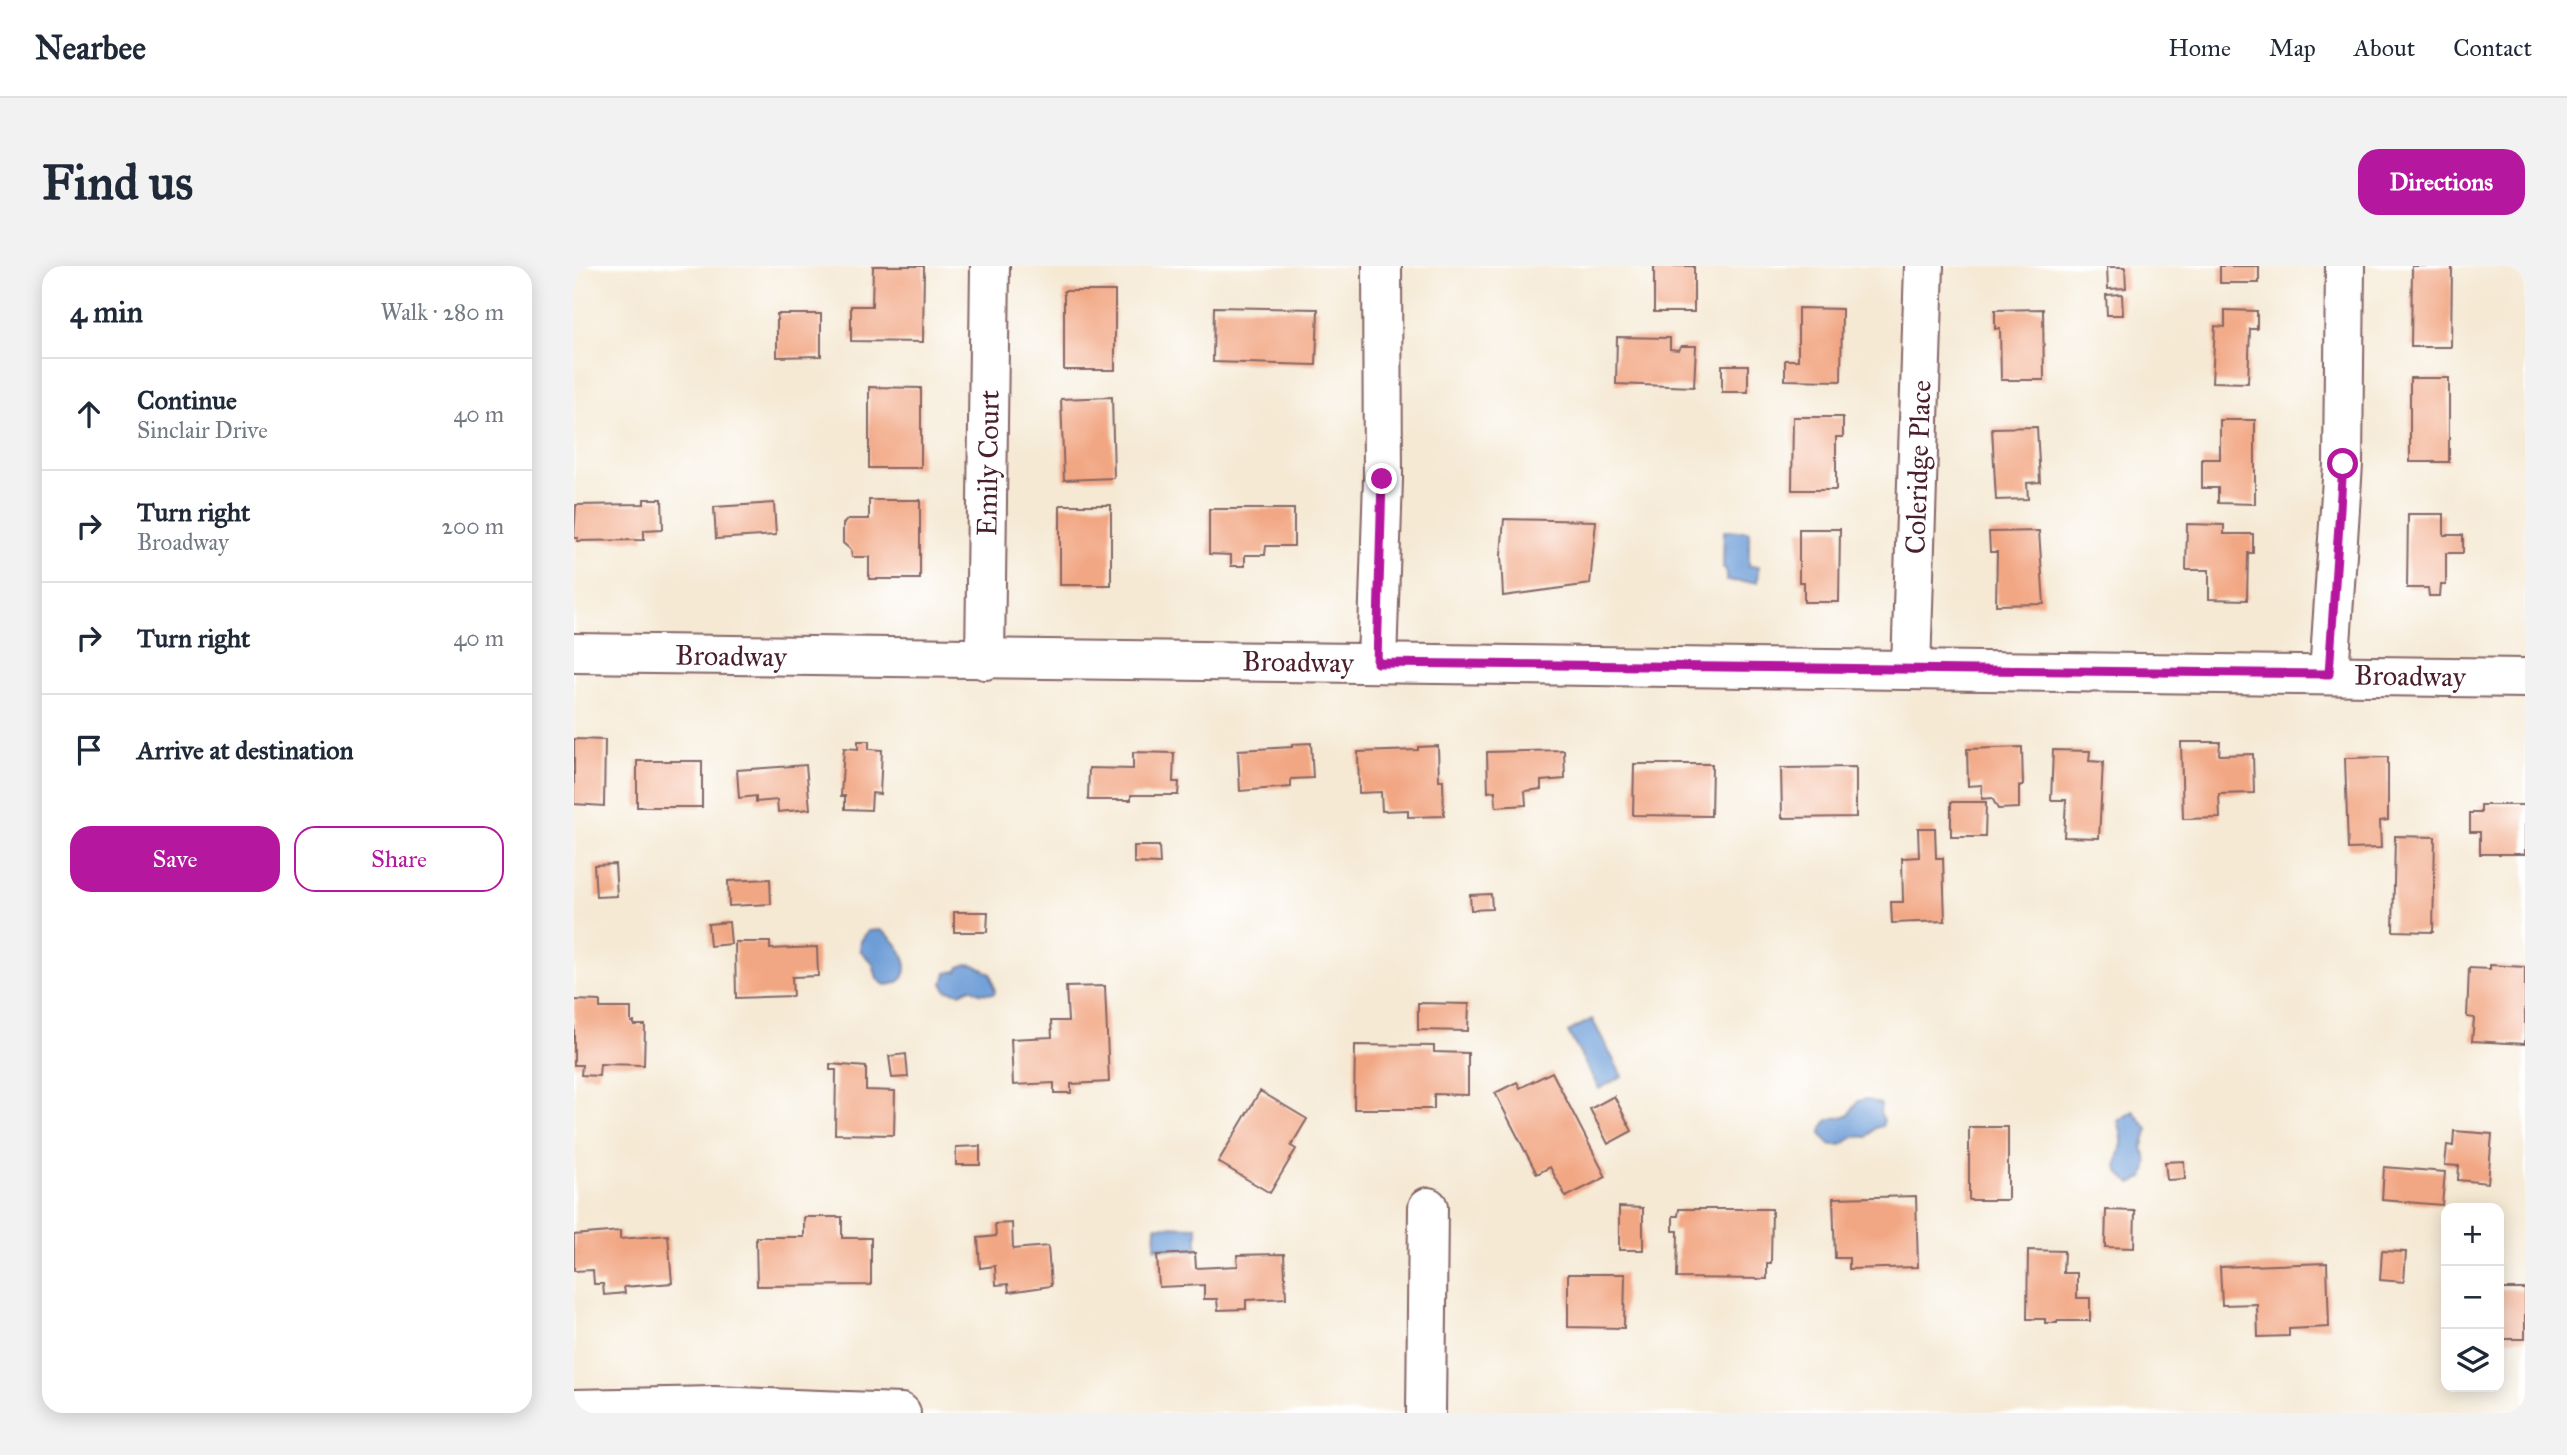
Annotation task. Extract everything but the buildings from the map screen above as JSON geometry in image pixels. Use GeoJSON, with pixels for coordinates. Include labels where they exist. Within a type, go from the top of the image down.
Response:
{"type":"FeatureCollection","features":[{"type":"Feature","properties":{"kind":"street","name":"Emily Court"},"geometry":{"type":"LineString","coordinates":[[985,660],[990,266]]}},
{"type":"Feature","properties":{"kind":"street"},"geometry":{"type":"LineString","coordinates":[[1377,663],[1382,479],[1382,266]]}},
{"type":"Feature","properties":{"kind":"street","name":"Coleridge Place"},"geometry":{"type":"LineString","coordinates":[[1911,668],[1924,266]]}},
{"type":"Feature","properties":{"kind":"street"},"geometry":{"type":"LineString","coordinates":[[2329,674],[2343,464],[2345,266]]}},
{"type":"Feature","properties":{"kind":"street","name":"Broadway"},"geometry":{"type":"LineString","coordinates":[[574,653],[985,660],[1911,668],[2525,678]]}},
{"type":"Feature","properties":{"kind":"street"},"geometry":{"type":"LineString","coordinates":[[1426,1413],[1428,1207]]}},
{"type":"Feature","properties":{"kind":"street"},"geometry":{"type":"LineString","coordinates":[[574,1409],[714,1406],[901,1413]]}},
{"type":"Feature","properties":{"kind":"water"},"geometry":{"type":"Polygon","coordinates":[[[1724,531],[1749,531],[1749,566],[1759,566],[1758,582],[1726,581],[1726,569],[1723,569],[1724,531]]]}},
{"type":"Feature","properties":{"kind":"water"},"geometry":{"type":"Polygon","coordinates":[[[880,930],[895,943],[905,961],[906,970],[897,983],[885,985],[877,979],[873,964],[860,950],[861,941],[868,931],[880,930]]]}},
{"type":"Feature","properties":{"kind":"water"},"geometry":{"type":"Polygon","coordinates":[[[975,965],[991,974],[995,992],[993,994],[979,993],[970,988],[960,993],[946,990],[943,983],[946,973],[957,971],[959,967],[975,965]]]}},
{"type":"Feature","properties":{"kind":"water"},"geometry":{"type":"Polygon","coordinates":[[[1592,1019],[1622,1076],[1599,1089],[1568,1032],[1592,1019]]]}},
{"type":"Feature","properties":{"kind":"water"},"geometry":{"type":"Polygon","coordinates":[[[1864,1099],[1881,1104],[1880,1113],[1884,1120],[1882,1126],[1875,1128],[1867,1137],[1856,1136],[1841,1145],[1830,1145],[1821,1134],[1824,1124],[1830,1119],[1849,1115],[1858,1101],[1864,1099]]]}},
{"type":"Feature","properties":{"kind":"water"},"geometry":{"type":"Polygon","coordinates":[[[2133,1111],[2148,1129],[2142,1149],[2146,1156],[2146,1170],[2143,1178],[2131,1183],[2118,1170],[2122,1141],[2118,1121],[2133,1111]]]}},
{"type":"Feature","properties":{"kind":"water"},"geometry":{"type":"Polygon","coordinates":[[[1156,1226],[1197,1227],[1197,1250],[1155,1248],[1156,1226]]]}},
{"type":"Feature","properties":{"kind":"route"},"geometry":{"type":"LineString","coordinates":[[1382,479],[1377,663],[2329,674],[2343,464]]}}]}
